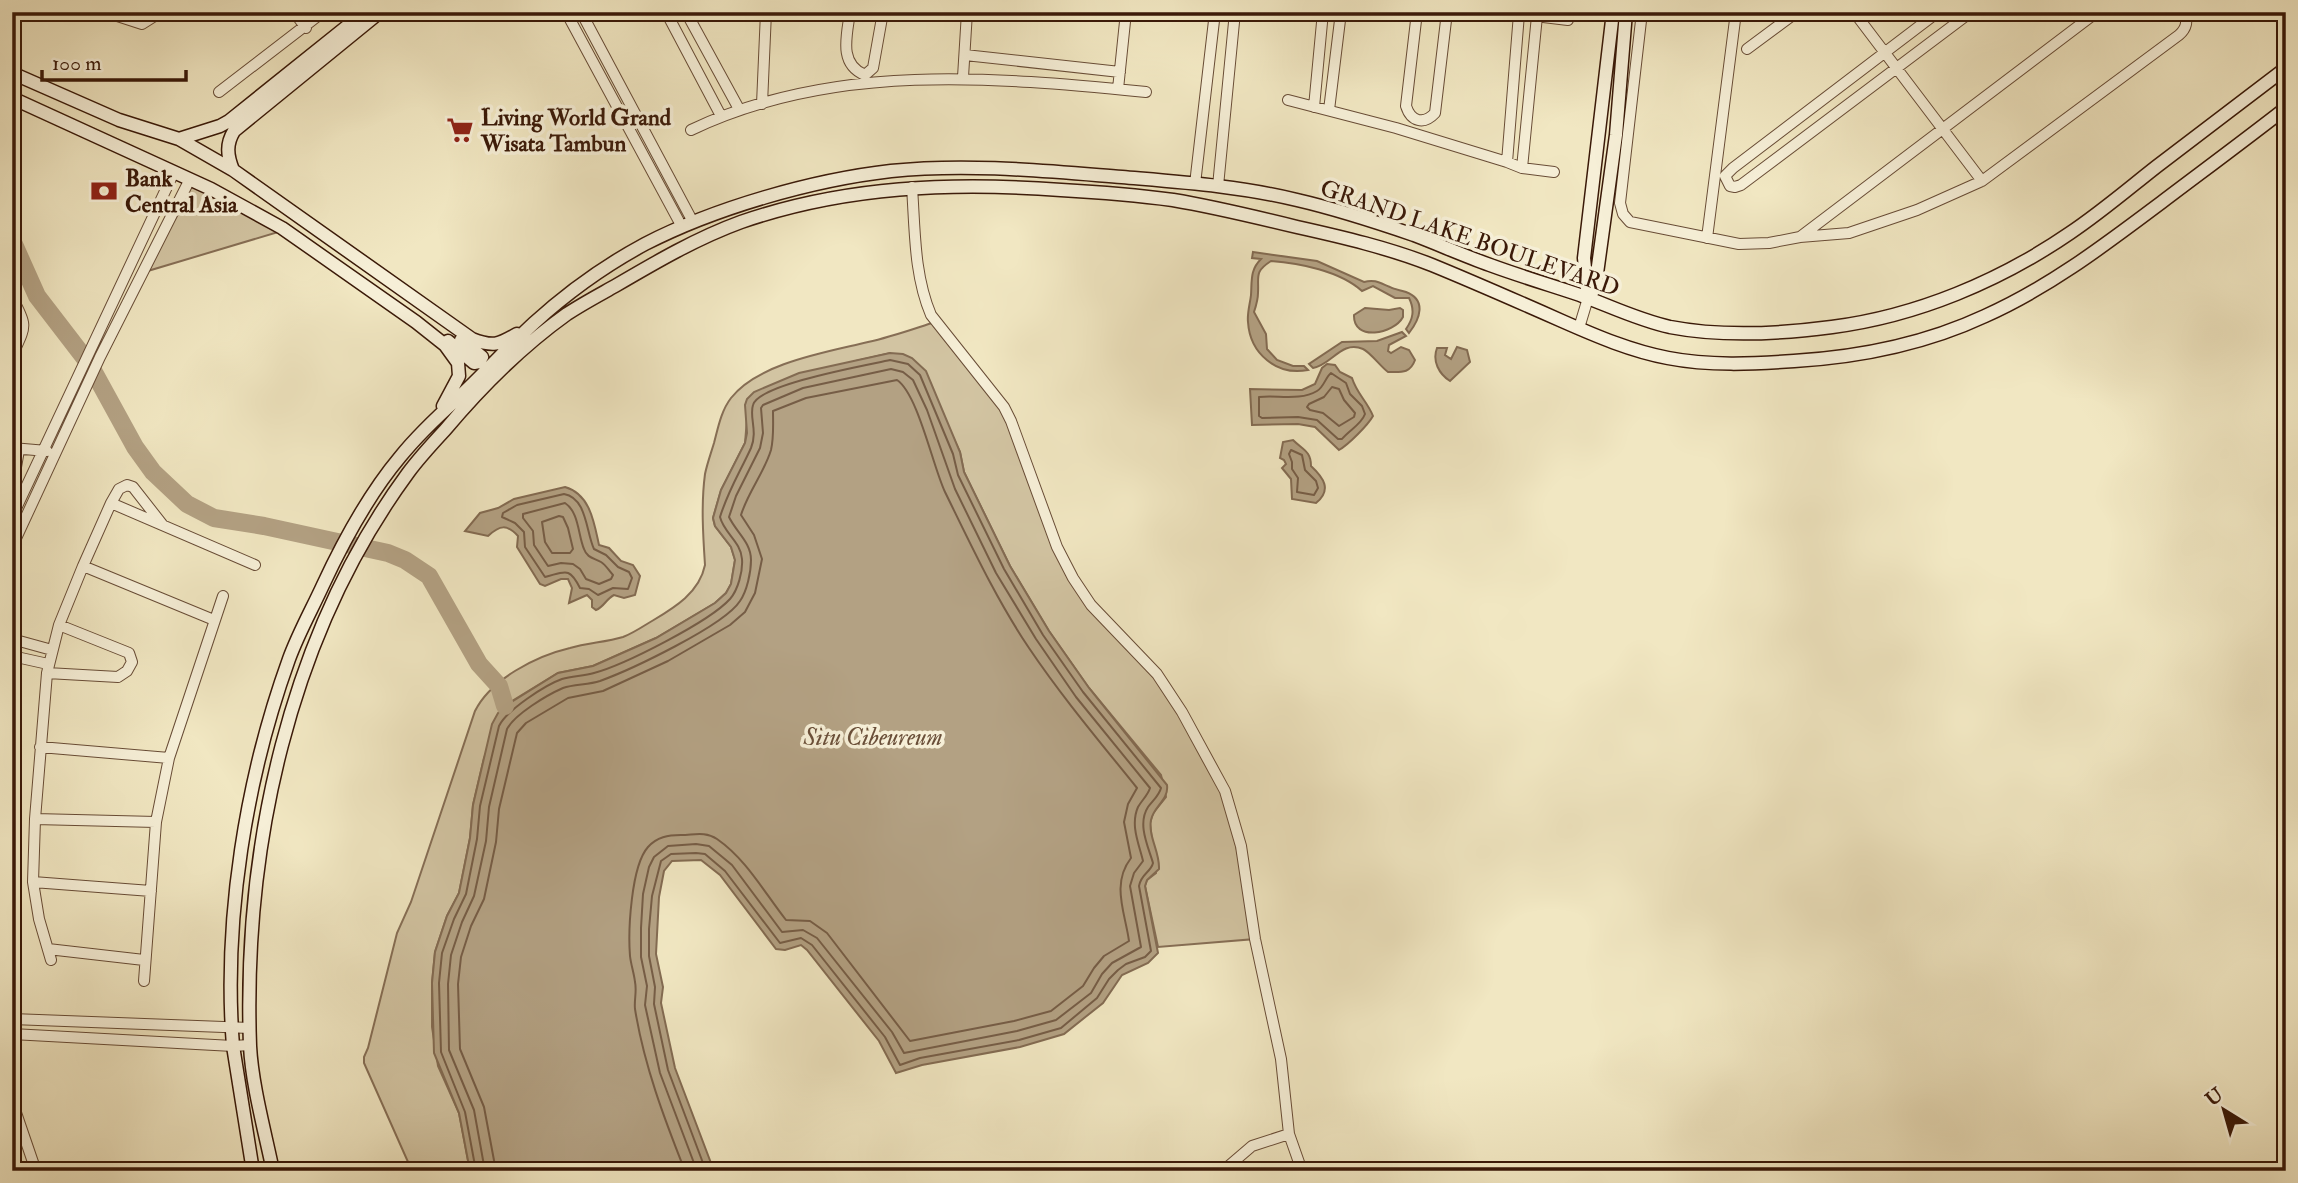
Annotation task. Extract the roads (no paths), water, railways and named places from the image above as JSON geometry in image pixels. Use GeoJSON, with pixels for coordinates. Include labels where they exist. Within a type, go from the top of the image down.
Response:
{"type":"FeatureCollection","features":[{"type":"Feature","properties":{"kind":"street"},"geometry":{"type":"LineString","coordinates":[[105,12],[137,24],[142,24],[156,14]]}},
{"type":"Feature","properties":{"kind":"street"},"geometry":{"type":"LineString","coordinates":[[294,12],[306,28]]}},
{"type":"Feature","properties":{"kind":"street"},"geometry":{"type":"LineString","coordinates":[[219,92],[306,28],[323,12]]}},
{"type":"Feature","properties":{"kind":"street"},"geometry":{"type":"LineString","coordinates":[[179,139],[229,121],[365,12]]}},
{"type":"Feature","properties":{"kind":"street"},"geometry":{"type":"LineString","coordinates":[[233,170],[228,158],[228,148],[234,131],[380,12]]}},
{"type":"Feature","properties":{"kind":"street"},"geometry":{"type":"LineString","coordinates":[[566,12],[688,224]]}},
{"type":"Feature","properties":{"kind":"street"},"geometry":{"type":"LineString","coordinates":[[581,12],[688,224]]}},
{"type":"Feature","properties":{"kind":"street"},"geometry":{"type":"LineString","coordinates":[[666,12],[721,116]]}},
{"type":"Feature","properties":{"kind":"street"},"geometry":{"type":"LineString","coordinates":[[686,12],[739,109]]}},
{"type":"Feature","properties":{"kind":"street"},"geometry":{"type":"LineString","coordinates":[[762,104],[766,12]]}},
{"type":"Feature","properties":{"kind":"street"},"geometry":{"type":"LineString","coordinates":[[850,12],[845,48],[849,63],[864,75],[873,68],[883,12]]}},
{"type":"Feature","properties":{"kind":"street"},"geometry":{"type":"LineString","coordinates":[[963,77],[967,12]]}},
{"type":"Feature","properties":{"kind":"street"},"geometry":{"type":"LineString","coordinates":[[1118,89],[1126,12]]}},
{"type":"Feature","properties":{"kind":"street"},"geometry":{"type":"LineString","coordinates":[[1195,184],[1215,12]]}},
{"type":"Feature","properties":{"kind":"street"},"geometry":{"type":"LineString","coordinates":[[1219,186],[1235,12]]}},
{"type":"Feature","properties":{"kind":"street"},"geometry":{"type":"LineString","coordinates":[[1314,107],[1323,12]]}},
{"type":"Feature","properties":{"kind":"street"},"geometry":{"type":"LineString","coordinates":[[1329,110],[1341,12]]}},
{"type":"Feature","properties":{"kind":"street"},"geometry":{"type":"LineString","coordinates":[[1417,12],[1406,106],[1408,114],[1419,121],[1426,121],[1435,113],[1447,12]]}},
{"type":"Feature","properties":{"kind":"street"},"geometry":{"type":"LineString","coordinates":[[1502,12],[1568,20]]}},
{"type":"Feature","properties":{"kind":"street"},"geometry":{"type":"LineString","coordinates":[[1588,298],[1584,258],[1613,12]]}},
{"type":"Feature","properties":{"kind":"street"},"geometry":{"type":"LineString","coordinates":[[1579,328],[1588,298],[1595,288],[1616,135],[1626,12]]}},
{"type":"Feature","properties":{"kind":"street"},"geometry":{"type":"LineString","coordinates":[[1642,12],[1620,203],[1623,214],[1630,222],[1739,244],[1849,233],[1917,210],[1982,181],[2179,35],[2185,29],[2187,21],[2183,12]]}},
{"type":"Feature","properties":{"kind":"street"},"geometry":{"type":"LineString","coordinates":[[1707,238],[1736,12]]}},
{"type":"Feature","properties":{"kind":"street"},"geometry":{"type":"LineString","coordinates":[[1747,49],[1797,12]]}},
{"type":"Feature","properties":{"kind":"street"},"geometry":{"type":"LineString","coordinates":[[1854,12],[1982,181]]}},
{"type":"Feature","properties":{"kind":"street"},"geometry":{"type":"LineString","coordinates":[[1938,12],[1733,168],[1725,176],[1730,186],[1741,185],[1971,12]]}},
{"type":"Feature","properties":{"kind":"street"},"geometry":{"type":"LineString","coordinates":[[1800,237],[2097,12]]}},
{"type":"Feature","properties":{"kind":"street"},"geometry":{"type":"LineString","coordinates":[[1507,162],[1520,14]]}},
{"type":"Feature","properties":{"kind":"street"},"geometry":{"type":"LineString","coordinates":[[1522,168],[1537,16]]}},
{"type":"Feature","properties":{"kind":"street"},"geometry":{"type":"LineString","coordinates":[[965,55],[1120,72]]}},
{"type":"Feature","properties":{"kind":"street","name":"GRAND LAKE BOULEVARD"},"geometry":{"type":"LineString","coordinates":[[253,1171],[231,1026],[233,926],[239,860],[254,781],[290,655],[347,536],[395,461],[435,418],[483,375],[529,327],[585,282],[640,247],[688,224],[783,193],[861,176],[933,169],[1016,170],[1219,186],[1295,199],[1411,234],[1495,267],[1664,326],[1738,334],[1831,328],[1876,320],[1927,305],[1972,288],[2029,259],[2071,232],[2286,68]]}},
{"type":"Feature","properties":{"kind":"street"},"geometry":{"type":"LineString","coordinates":[[12,73],[119,120],[179,139],[233,170],[472,339],[487,345],[499,344],[529,327]]}},
{"type":"Feature","properties":{"kind":"street"},"geometry":{"type":"LineString","coordinates":[[691,130],[739,109],[824,88],[880,81],[963,77],[1146,92]]}},
{"type":"Feature","properties":{"kind":"street"},"geometry":{"type":"LineString","coordinates":[[12,98],[211,189],[282,228],[416,322],[445,345],[458,363],[459,376],[435,418]]}},
{"type":"Feature","properties":{"kind":"street"},"geometry":{"type":"LineString","coordinates":[[1288,100],[1522,168],[1554,172]]}},
{"type":"Feature","properties":{"kind":"street","name":"GRAND LAKE BOULEVARD"},"geometry":{"type":"LineString","coordinates":[[273,1171],[250,1045],[252,929],[270,790],[306,663],[324,618],[364,541],[409,472],[481,388],[502,367],[568,314],[654,263],[741,222],[864,192],[967,185],[1013,187],[1167,200],[1332,235],[1424,262],[1616,343],[1659,356],[1698,362],[1741,364],[1836,358],[1880,351],[1937,335],[1984,317],[2046,285],[2109,242],[2286,108]]}},
{"type":"Feature","properties":{"kind":"street"},"geometry":{"type":"LineString","coordinates":[[12,517],[174,172]]}},
{"type":"Feature","properties":{"kind":"street"},"geometry":{"type":"LineString","coordinates":[[12,547],[100,357],[190,179]]}},
{"type":"Feature","properties":{"kind":"street"},"geometry":{"type":"LineString","coordinates":[[1167,200],[1168,181]]}},
{"type":"Feature","properties":{"kind":"street"},"geometry":{"type":"LineString","coordinates":[[912,187],[918,268],[923,297],[931,315],[1004,407],[1057,547],[1073,578],[1091,605],[1157,674],[1182,712],[1225,791],[1241,846],[1255,939],[1281,1059],[1289,1134],[1303,1171]]}},
{"type":"Feature","properties":{"kind":"street"},"geometry":{"type":"LineString","coordinates":[[1248,216],[1251,192]]}},
{"type":"Feature","properties":{"kind":"street"},"geometry":{"type":"LineString","coordinates":[[386,277],[405,296],[482,357],[479,362],[474,363],[425,322],[416,322]]}},
{"type":"Feature","properties":{"kind":"street"},"geometry":{"type":"LineString","coordinates":[[12,298],[23,317],[25,328],[12,356]]}},
{"type":"Feature","properties":{"kind":"street"},"geometry":{"type":"LineString","coordinates":[[12,490],[16,449],[56,451]]}},
{"type":"Feature","properties":{"kind":"street"},"geometry":{"type":"LineString","coordinates":[[51,960],[39,919],[33,882],[34,819],[52,650],[83,566],[119,489],[127,485],[138,492],[162,524]]}},
{"type":"Feature","properties":{"kind":"street"},"geometry":{"type":"LineString","coordinates":[[111,503],[255,565]]}},
{"type":"Feature","properties":{"kind":"street"},"geometry":{"type":"LineString","coordinates":[[83,566],[214,620]]}},
{"type":"Feature","properties":{"kind":"street"},"geometry":{"type":"LineString","coordinates":[[144,981],[156,822],[169,758],[223,596]]}},
{"type":"Feature","properties":{"kind":"street"},"geometry":{"type":"LineString","coordinates":[[12,656],[48,668],[118,677],[127,671],[132,662],[129,653],[59,625]]}},
{"type":"Feature","properties":{"kind":"street"},"geometry":{"type":"LineString","coordinates":[[12,639],[52,650]]}},
{"type":"Feature","properties":{"kind":"street"},"geometry":{"type":"LineString","coordinates":[[40,747],[169,758]]}},
{"type":"Feature","properties":{"kind":"street"},"geometry":{"type":"LineString","coordinates":[[34,819],[156,822]]}},
{"type":"Feature","properties":{"kind":"street"},"geometry":{"type":"LineString","coordinates":[[33,882],[151,891]]}},
{"type":"Feature","properties":{"kind":"street"},"geometry":{"type":"LineString","coordinates":[[48,948],[144,960]]}},
{"type":"Feature","properties":{"kind":"street"},"geometry":{"type":"LineString","coordinates":[[12,1019],[250,1028]]}},
{"type":"Feature","properties":{"kind":"street"},"geometry":{"type":"LineString","coordinates":[[12,1034],[250,1045]]}},
{"type":"Feature","properties":{"kind":"street"},"geometry":{"type":"LineString","coordinates":[[12,1101],[36,1171]]}},
{"type":"Feature","properties":{"kind":"street"},"geometry":{"type":"LineString","coordinates":[[1224,1170],[1252,1146],[1289,1134]]}},
{"type":"Feature","properties":{"kind":"street"},"geometry":{"type":"LineString","coordinates":[[12,1142],[23,1137]]}},
{"type":"Feature","properties":{"kind":"water"},"geometry":{"type":"Polygon","coordinates":[[[1253,252],[1317,261],[1364,282],[1377,282],[1413,295],[1420,310],[1416,322],[1409,333],[1406,329],[1413,310],[1409,298],[1395,298],[1373,286],[1362,291],[1331,273],[1271,261],[1258,275],[1258,298],[1254,312],[1266,334],[1267,349],[1277,360],[1293,366],[1304,366],[1308,370],[1286,370],[1276,366],[1260,353],[1250,333],[1248,315],[1252,276],[1261,259],[1252,258],[1253,252]]]}},
{"type":"Feature","properties":{"kind":"water"},"geometry":{"type":"Polygon","coordinates":[[[1365,308],[1400,308],[1403,310],[1403,317],[1391,328],[1367,332],[1355,324],[1354,315],[1365,308]]]}},
{"type":"Feature","properties":{"kind":"water"},"geometry":{"type":"Polygon","coordinates":[[[1402,332],[1406,336],[1389,345],[1388,351],[1391,353],[1401,347],[1409,350],[1415,360],[1410,368],[1404,371],[1388,372],[1366,351],[1355,347],[1343,350],[1320,366],[1313,368],[1309,364],[1342,342],[1377,341],[1402,332]]]}},
{"type":"Feature","properties":{"kind":"water"},"geometry":{"type":"Polygon","coordinates":[[[1457,347],[1467,350],[1470,362],[1450,381],[1438,367],[1435,358],[1437,348],[1447,348],[1445,355],[1451,359],[1457,347]]]}},
{"type":"Feature","properties":{"kind":"water","name":"Situ Cibeureum"},"geometry":{"type":"Polygon","coordinates":[[[890,353],[912,358],[926,371],[960,452],[964,472],[1010,566],[1049,631],[1089,688],[1167,785],[1166,795],[1151,820],[1159,869],[1147,880],[1145,886],[1158,953],[1148,963],[1122,975],[1103,1003],[1064,1034],[1020,1047],[922,1065],[896,1073],[879,1041],[807,950],[801,945],[785,950],[776,949],[720,875],[701,860],[672,861],[664,871],[659,897],[656,954],[663,987],[661,1003],[675,1068],[714,1171],[470,1171],[459,1113],[434,1053],[432,983],[435,952],[447,916],[459,893],[470,838],[473,805],[492,724],[505,706],[558,673],[593,666],[656,638],[715,603],[726,593],[731,584],[735,560],[731,547],[715,526],[713,518],[721,490],[745,443],[745,405],[754,392],[799,373],[890,353]]]}},
{"type":"Feature","properties":{"kind":"water"},"geometry":{"type":"Polygon","coordinates":[[[1327,364],[1335,365],[1340,372],[1352,378],[1373,416],[1347,444],[1339,450],[1315,427],[1298,424],[1252,425],[1250,389],[1302,390],[1315,384],[1322,368],[1327,364]]]}},
{"type":"Feature","properties":{"kind":"water"},"geometry":{"type":"Polygon","coordinates":[[[1293,440],[1308,454],[1311,466],[1324,484],[1324,493],[1316,503],[1292,499],[1291,479],[1282,468],[1286,464],[1280,458],[1283,442],[1293,440]]]}},
{"type":"Feature","properties":{"kind":"water"},"geometry":{"type":"Polygon","coordinates":[[[565,487],[580,496],[590,510],[599,545],[609,548],[621,561],[633,565],[640,576],[635,595],[624,598],[614,595],[596,610],[587,595],[569,603],[572,588],[568,579],[545,586],[540,584],[517,547],[518,536],[510,529],[503,527],[488,536],[465,531],[480,513],[498,508],[514,499],[565,487]]]}},
{"type":"Feature","properties":{"kind":"waterway"},"geometry":{"type":"LineString","coordinates":[[12,240],[37,296],[90,365],[135,447],[153,472],[187,504],[214,518],[388,553],[405,560],[429,576],[479,664],[499,686],[505,706]]}},
{"type":"Feature","properties":{"kind":"place","name":"Living World Grand Wisata Tambun"},"geometry":{"type":"Point","coordinates":[460,130]}},
{"type":"Feature","properties":{"kind":"place","name":"Bank Central Asia"},"geometry":{"type":"Point","coordinates":[104,191]}}]}
